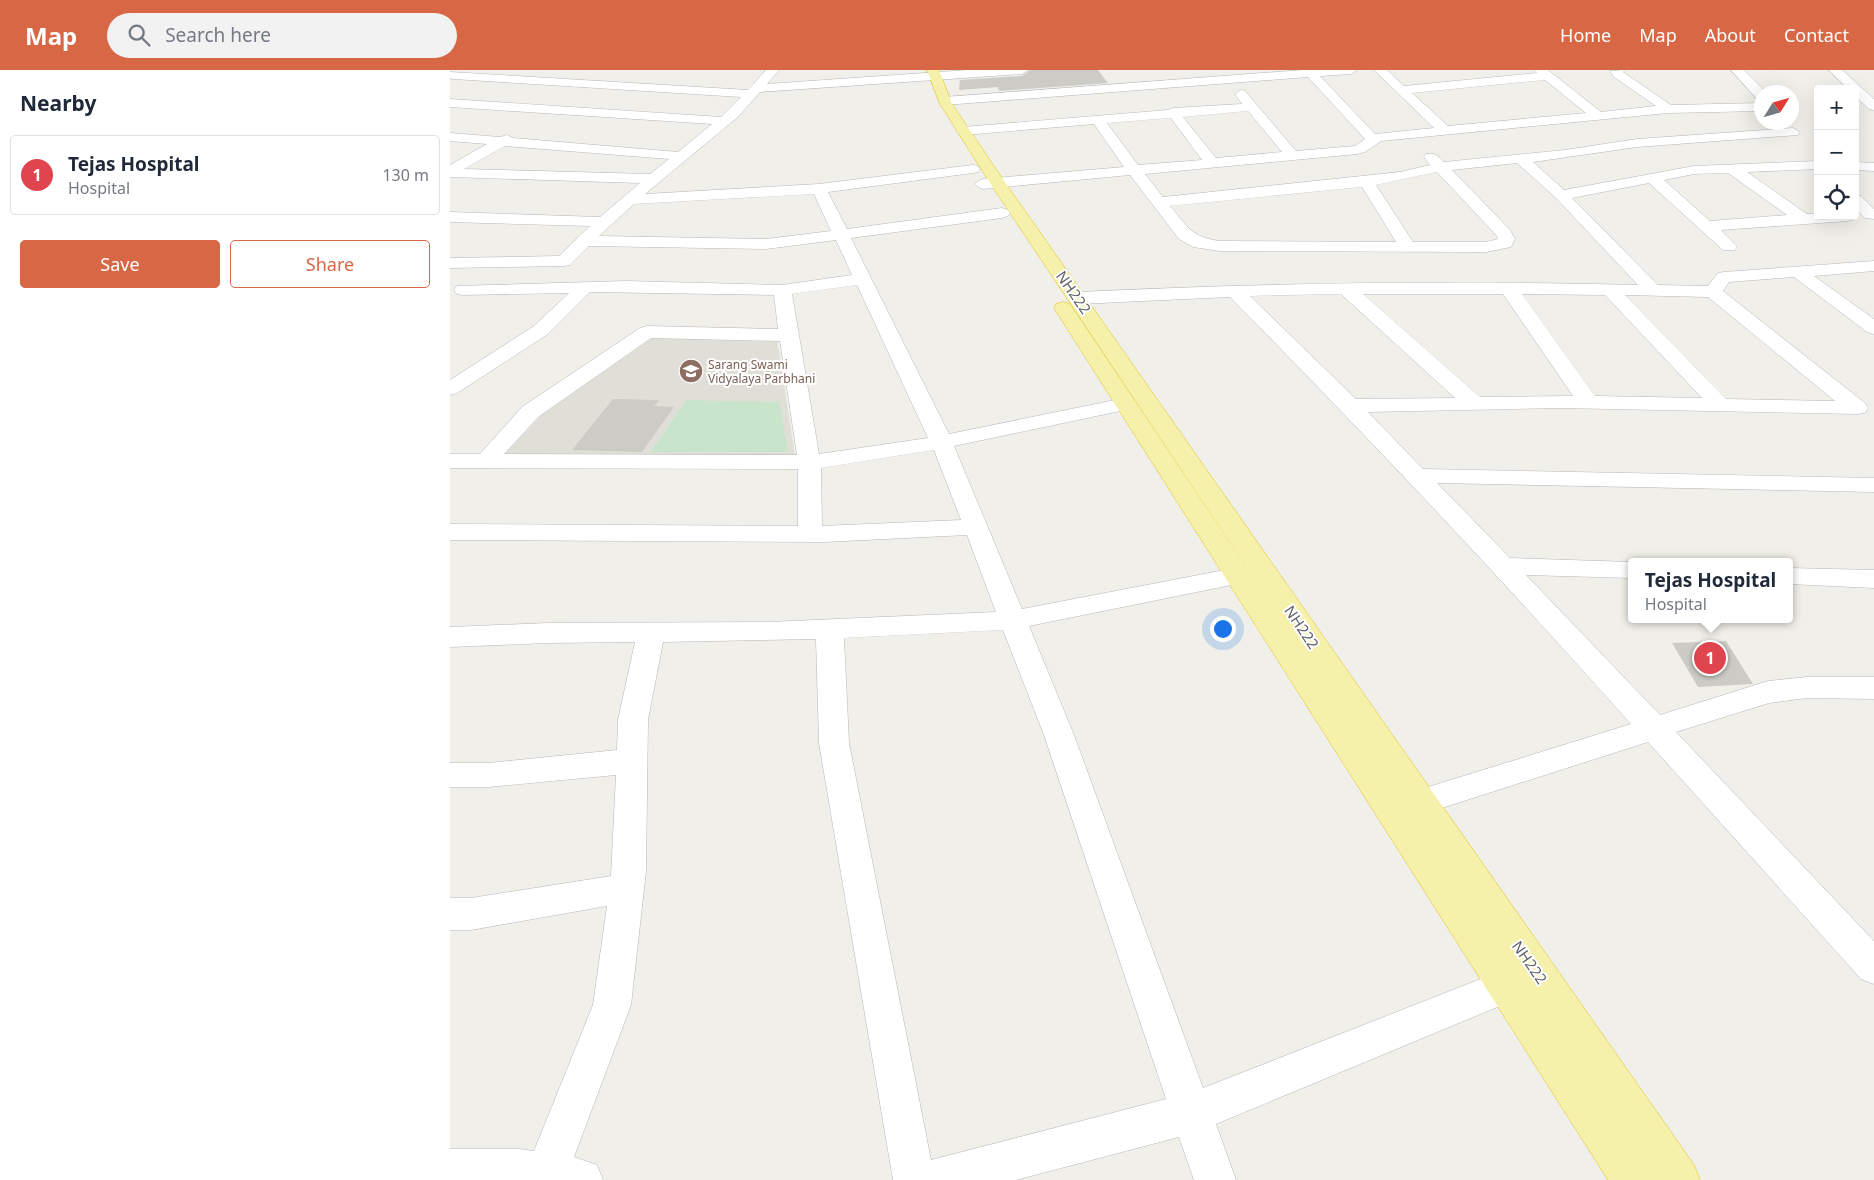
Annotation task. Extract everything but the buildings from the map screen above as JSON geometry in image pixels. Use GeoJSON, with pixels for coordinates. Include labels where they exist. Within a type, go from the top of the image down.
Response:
{"type":"FeatureCollection","features":[{"type":"Feature","properties":{"kind":"highway","name":"NH222"},"geometry":{"type":"LineString","coordinates":[[931,79],[963,131],[1002,213],[1633,1180]]}},
{"type":"Feature","properties":{"kind":"highway","name":"NH222"},"geometry":{"type":"LineString","coordinates":[[931,79],[927,98],[985,179],[1078,298],[1420,802],[1680,1180]]}},
{"type":"Feature","properties":{"kind":"street"},"geometry":{"type":"LineString","coordinates":[[450,263],[564,261],[604,222],[680,156],[754,97],[773,70]]}},
{"type":"Feature","properties":{"kind":"street"},"geometry":{"type":"LineString","coordinates":[[456,74],[754,97],[1022,70]]}},
{"type":"Feature","properties":{"kind":"street"},"geometry":{"type":"LineString","coordinates":[[931,79],[1229,80],[1351,70]]}},
{"type":"Feature","properties":{"kind":"street"},"geometry":{"type":"LineString","coordinates":[[1380,70],[1445,131]]}},
{"type":"Feature","properties":{"kind":"street"},"geometry":{"type":"LineString","coordinates":[[1619,70],[1616,71],[1618,74],[1668,109]]}},
{"type":"Feature","properties":{"kind":"street"},"geometry":{"type":"LineString","coordinates":[[1737,70],[1754,88]]}},
{"type":"Feature","properties":{"kind":"street"},"geometry":{"type":"LineString","coordinates":[[1835,70],[1872,103]]}},
{"type":"Feature","properties":{"kind":"street"},"geometry":{"type":"LineString","coordinates":[[1311,73],[1372,139]]}},
{"type":"Feature","properties":{"kind":"street"},"geometry":{"type":"LineString","coordinates":[[1402,90],[1544,73],[1598,116]]}},
{"type":"Feature","properties":{"kind":"street"},"geometry":{"type":"LineString","coordinates":[[450,172],[622,75]]}},
{"type":"Feature","properties":{"kind":"street"},"geometry":{"type":"LineString","coordinates":[[1229,80],[1292,155]]}},
{"type":"Feature","properties":{"kind":"street"},"geometry":{"type":"LineString","coordinates":[[450,103],[724,121]]}},
{"type":"Feature","properties":{"kind":"street"},"geometry":{"type":"LineString","coordinates":[[963,131],[1173,112],[1252,107]]}},
{"type":"Feature","properties":{"kind":"street"},"geometry":{"type":"LineString","coordinates":[[630,200],[1133,169],[1361,149],[1372,139],[1409,134],[1668,109],[1754,107]]}},
{"type":"Feature","properties":{"kind":"street"},"geometry":{"type":"LineString","coordinates":[[1173,112],[1211,162]]}},
{"type":"Feature","properties":{"kind":"street"},"geometry":{"type":"LineString","coordinates":[[1097,119],[1133,169],[1185,235],[1199,243],[1209,245],[1486,247],[1505,243],[1508,239],[1409,134]]}},
{"type":"Feature","properties":{"kind":"street"},"geometry":{"type":"LineString","coordinates":[[1160,202],[1366,182],[1394,178],[1440,167],[1521,159],[1658,141],[1792,131]]}},
{"type":"Feature","properties":{"kind":"street"},"geometry":{"type":"LineString","coordinates":[[450,137],[680,156]]}},
{"type":"Feature","properties":{"kind":"street"},"geometry":{"type":"LineString","coordinates":[[1658,141],[1699,170]]}},
{"type":"Feature","properties":{"kind":"street"},"geometry":{"type":"LineString","coordinates":[[1521,159],[1561,195],[1653,290]]}},
{"type":"Feature","properties":{"kind":"street"},"geometry":{"type":"LineString","coordinates":[[1561,195],[1699,170],[1814,161]]}},
{"type":"Feature","properties":{"kind":"street"},"geometry":{"type":"LineString","coordinates":[[1859,166],[1874,167]]}},
{"type":"Feature","properties":{"kind":"street"},"geometry":{"type":"LineString","coordinates":[[1731,168],[1803,220]]}},
{"type":"Feature","properties":{"kind":"street"},"geometry":{"type":"LineString","coordinates":[[450,172],[654,179]]}},
{"type":"Feature","properties":{"kind":"street"},"geometry":{"type":"LineString","coordinates":[[1652,178],[1729,246]]}},
{"type":"Feature","properties":{"kind":"street"},"geometry":{"type":"LineString","coordinates":[[1366,182],[1408,247]]}},
{"type":"Feature","properties":{"kind":"street"},"geometry":{"type":"LineString","coordinates":[[819,189],[942,441],[1058,735],[1215,1180]]}},
{"type":"Feature","properties":{"kind":"street"},"geometry":{"type":"LineString","coordinates":[[1859,204],[1867,215]]}},
{"type":"Feature","properties":{"kind":"street"},"geometry":{"type":"LineString","coordinates":[[585,241],[766,244],[1002,213]]}},
{"type":"Feature","properties":{"kind":"street"},"geometry":{"type":"LineString","coordinates":[[450,217],[604,222]]}},
{"type":"Feature","properties":{"kind":"street"},"geometry":{"type":"LineString","coordinates":[[1706,226],[1814,219]]}},
{"type":"Feature","properties":{"kind":"street"},"geometry":{"type":"LineString","coordinates":[[456,294],[509,262]]}},
{"type":"Feature","properties":{"kind":"street"},"geometry":{"type":"LineString","coordinates":[[1713,292],[1724,277],[1874,266]]}},
{"type":"Feature","properties":{"kind":"street"},"geometry":{"type":"LineString","coordinates":[[1798,272],[1870,322]]}},
{"type":"Feature","properties":{"kind":"street"},"geometry":{"type":"LineString","coordinates":[[456,294],[625,286],[782,290],[862,278]]}},
{"type":"Feature","properties":{"kind":"street"},"geometry":{"type":"LineString","coordinates":[[450,389],[541,330],[585,287]]}},
{"type":"Feature","properties":{"kind":"street"},"geometry":{"type":"LineString","coordinates":[[1078,298],[1234,291],[1346,289],[1653,290],[1713,292],[1866,407]]}},
{"type":"Feature","properties":{"kind":"street"},"geometry":{"type":"LineString","coordinates":[[1346,289],[1474,403]]}},
{"type":"Feature","properties":{"kind":"street"},"geometry":{"type":"LineString","coordinates":[[1509,289],[1588,402]]}},
{"type":"Feature","properties":{"kind":"street"},"geometry":{"type":"LineString","coordinates":[[782,290],[809,462],[810,534]]}},
{"type":"Feature","properties":{"kind":"street"},"geometry":{"type":"LineString","coordinates":[[1610,290],[1720,405]]}},
{"type":"Feature","properties":{"kind":"street"},"geometry":{"type":"LineString","coordinates":[[1234,291],[1350,406],[1503,566],[1874,967]]}},
{"type":"Feature","properties":{"kind":"street"},"geometry":{"type":"LineString","coordinates":[[486,461],[530,412],[646,332],[789,335]]}},
{"type":"Feature","properties":{"kind":"street"},"geometry":{"type":"LineString","coordinates":[[1350,406],[1588,402],[1866,407]]}},
{"type":"Feature","properties":{"kind":"street"},"geometry":{"type":"LineString","coordinates":[[450,461],[809,462],[846,458],[942,441],[1126,404]]}},
{"type":"Feature","properties":{"kind":"street"},"geometry":{"type":"LineString","coordinates":[[1417,476],[1874,485]]}},
{"type":"Feature","properties":{"kind":"street"},"geometry":{"type":"LineString","coordinates":[[450,532],[810,534],[976,527]]}},
{"type":"Feature","properties":{"kind":"street"},"geometry":{"type":"LineString","coordinates":[[1503,566],[1628,570]]}},
{"type":"Feature","properties":{"kind":"street"},"geometry":{"type":"LineString","coordinates":[[450,637],[830,629],[1013,620],[1264,570]]}},
{"type":"Feature","properties":{"kind":"street"},"geometry":{"type":"LineString","coordinates":[[1793,576],[1874,579]]}},
{"type":"Feature","properties":{"kind":"street"},"geometry":{"type":"LineString","coordinates":[[830,629],[834,743],[914,1180]]}},
{"type":"Feature","properties":{"kind":"street"},"geometry":{"type":"LineString","coordinates":[[450,1170],[519,1170],[557,1178],[612,1005],[629,871],[633,720],[651,633]]}},
{"type":"Feature","properties":{"kind":"street"},"geometry":{"type":"LineString","coordinates":[[1420,802],[1768,692],[1822,686],[1874,688]]}},
{"type":"Feature","properties":{"kind":"street"},"geometry":{"type":"LineString","coordinates":[[450,776],[488,775],[632,761]]}},
{"type":"Feature","properties":{"kind":"street"},"geometry":{"type":"LineString","coordinates":[[450,914],[471,914],[627,888]]}},
{"type":"Feature","properties":{"kind":"street"},"geometry":{"type":"LineString","coordinates":[[934,1180],[1192,1113],[1506,986]]}},
{"type":"Feature","properties":{"kind":"shaded area","name":"Sarang Swami Vidyalaya Parbhani"},"geometry":{"type":"Polygon","coordinates":[[[649,338],[777,339],[795,456],[502,456],[554,402],[649,338]]]}},
{"type":"Feature","properties":{"kind":"green space"},"geometry":{"type":"Polygon","coordinates":[[[686,400],[779,402],[788,452],[651,452],[686,400]]]}},
{"type":"Feature","properties":{"kind":"place","name":"Sarang Swami Vidyalaya Parbhani"},"geometry":{"type":"Point","coordinates":[691,371]}},
{"type":"Feature","properties":{"kind":"place","name":"Tejas Hospital"},"geometry":{"type":"Point","coordinates":[1710,658]}}]}
